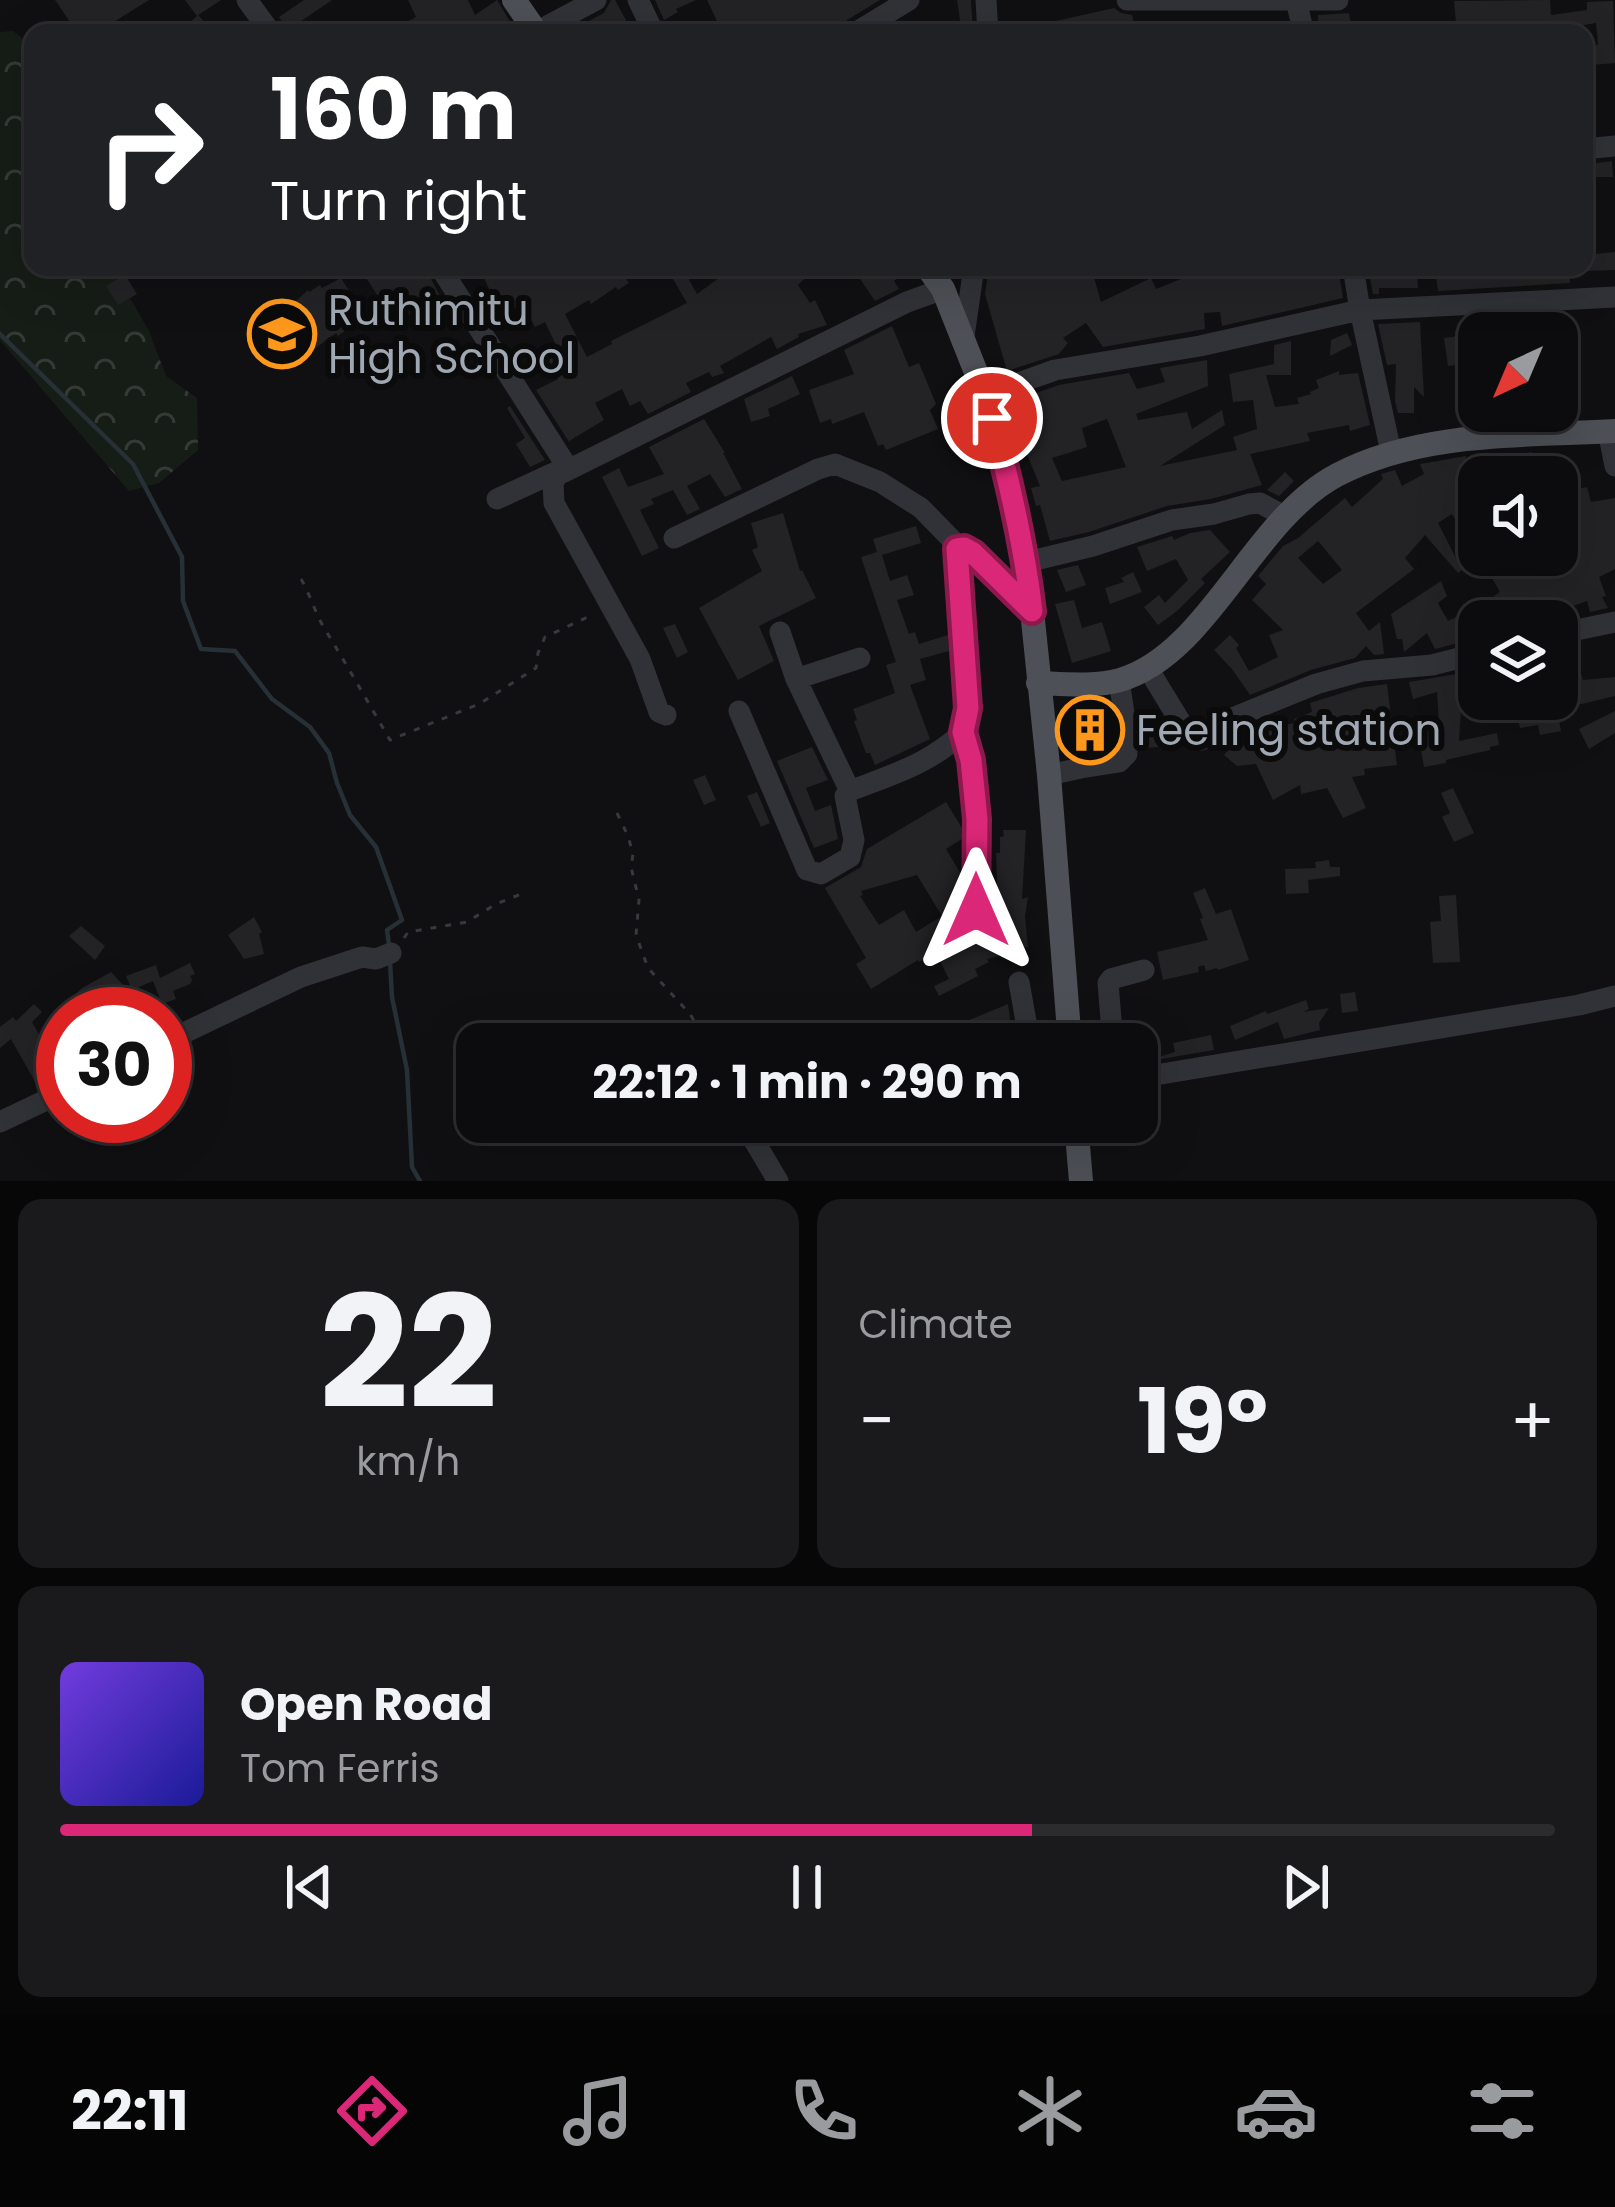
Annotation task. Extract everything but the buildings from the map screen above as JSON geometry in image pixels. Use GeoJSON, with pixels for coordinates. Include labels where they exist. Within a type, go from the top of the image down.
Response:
{"type":"FeatureCollection","features":[{"type":"Feature","properties":{"kind":"main road"},"geometry":{"type":"LineString","coordinates":[[934,276],[964,336],[985,395],[1027,562],[1068,1023]]}},
{"type":"Feature","properties":{"kind":"main road"},"geometry":{"type":"LineString","coordinates":[[1038,683],[1119,680],[1147,668],[1208,613],[1284,516],[1333,477],[1391,452],[1457,440],[1611,431]]}},
{"type":"Feature","properties":{"kind":"main road"},"geometry":{"type":"LineString","coordinates":[[1078,1143],[1081,1181]]}},
{"type":"Feature","properties":{"kind":"street"},"geometry":{"type":"LineString","coordinates":[[552,24],[596,0]]}},
{"type":"Feature","properties":{"kind":"street"},"geometry":{"type":"LineString","coordinates":[[870,24],[909,0]]}},
{"type":"Feature","properties":{"kind":"street"},"geometry":{"type":"LineString","coordinates":[[1127,0],[1338,0]]}},
{"type":"Feature","properties":{"kind":"street"},"geometry":{"type":"LineString","coordinates":[[446,276],[564,462],[553,483],[554,503],[640,659],[659,712],[666,715]]}},
{"type":"Feature","properties":{"kind":"street"},"geometry":{"type":"LineString","coordinates":[[964,336],[973,276]]}},
{"type":"Feature","properties":{"kind":"street"},"geometry":{"type":"LineString","coordinates":[[1354,276],[1391,452]]}},
{"type":"Feature","properties":{"kind":"street"},"geometry":{"type":"LineString","coordinates":[[561,469],[572,470],[907,302],[943,289]]}},
{"type":"Feature","properties":{"kind":"street"},"geometry":{"type":"LineString","coordinates":[[985,395],[1055,370],[1200,346],[1360,310],[1615,297]]}},
{"type":"Feature","properties":{"kind":"street"},"geometry":{"type":"LineString","coordinates":[[1611,431],[1615,466]]}},
{"type":"Feature","properties":{"kind":"street"},"geometry":{"type":"LineString","coordinates":[[1508,432],[1508,437]]}},
{"type":"Feature","properties":{"kind":"street"},"geometry":{"type":"LineString","coordinates":[[674,538],[835,464],[880,482],[921,508],[1032,611]]}},
{"type":"Feature","properties":{"kind":"street"},"geometry":{"type":"LineString","coordinates":[[497,499],[561,469]]}},
{"type":"Feature","properties":{"kind":"street"},"geometry":{"type":"LineString","coordinates":[[1027,562],[1172,520],[1249,504],[1260,503],[1284,516]]}},
{"type":"Feature","properties":{"kind":"street"},"geometry":{"type":"LineString","coordinates":[[960,548],[956,551],[968,708],[963,732],[977,819],[976,910]]}},
{"type":"Feature","properties":{"kind":"street"},"geometry":{"type":"LineString","coordinates":[[1578,630],[1615,622]]}},
{"type":"Feature","properties":{"kind":"street"},"geometry":{"type":"LineString","coordinates":[[780,632],[796,679],[850,791]]}},
{"type":"Feature","properties":{"kind":"street"},"geometry":{"type":"LineString","coordinates":[[796,679],[860,658]]}},
{"type":"Feature","properties":{"kind":"street"},"geometry":{"type":"LineString","coordinates":[[1147,668],[1186,731],[1201,740],[1208,728],[1316,684],[1363,671],[1458,658]]}},
{"type":"Feature","properties":{"kind":"street"},"geometry":{"type":"LineString","coordinates":[[1049,775],[1124,759],[1126,721],[1119,680]]}},
{"type":"Feature","properties":{"kind":"street"},"geometry":{"type":"LineString","coordinates":[[739,711],[802,864],[814,874],[850,857],[853,851],[845,796],[850,791],[914,767],[943,751],[963,732]]}},
{"type":"Feature","properties":{"kind":"street"},"geometry":{"type":"LineString","coordinates":[[1081,768],[1080,730],[1084,725],[1126,721]]}},
{"type":"Feature","properties":{"kind":"street"},"geometry":{"type":"LineString","coordinates":[[192,1029],[301,977],[362,957],[376,959],[391,953]]}},
{"type":"Feature","properties":{"kind":"street"},"geometry":{"type":"LineString","coordinates":[[1111,1023],[1108,983],[1144,970]]}},
{"type":"Feature","properties":{"kind":"street"},"geometry":{"type":"LineString","coordinates":[[1019,982],[1026,1023]]}},
{"type":"Feature","properties":{"kind":"street"},"geometry":{"type":"LineString","coordinates":[[1158,1075],[1579,1005],[1615,995]]}},
{"type":"Feature","properties":{"kind":"street"},"geometry":{"type":"LineString","coordinates":[[0,1122],[36,1105]]}},
{"type":"Feature","properties":{"kind":"street"},"geometry":{"type":"LineString","coordinates":[[755,1143],[778,1181]]}},
{"type":"Feature","properties":{"kind":"path"},"geometry":{"type":"LineString","coordinates":[[301,579],[323,629],[390,740],[495,695],[536,668],[545,637],[610,607]]}},
{"type":"Feature","properties":{"kind":"path"},"geometry":{"type":"LineString","coordinates":[[617,813],[633,854],[636,935],[648,968],[695,1023]]}},
{"type":"Feature","properties":{"kind":"path"},"geometry":{"type":"LineString","coordinates":[[391,953],[408,932],[467,922],[526,892]]}},
{"type":"Feature","properties":{"kind":"green space"},"geometry":{"type":"Polygon","coordinates":[[[13,31],[24,40],[24,276],[117,276],[149,331],[166,376],[197,398],[198,450],[159,483],[129,491],[0,340],[0,32],[13,31]]]}},
{"type":"Feature","properties":{"kind":"waterway"},"geometry":{"type":"LineString","coordinates":[[0,334],[133,464],[182,557],[183,601],[201,649],[235,651],[272,699],[310,727],[329,753],[350,815],[376,847],[402,920],[387,930],[389,945]]}},
{"type":"Feature","properties":{"kind":"waterway"},"geometry":{"type":"LineString","coordinates":[[390,962],[407,1070],[412,1167],[420,1181]]}},
{"type":"Feature","properties":{"kind":"place","name":"Ruthimitu High School"},"geometry":{"type":"Point","coordinates":[282,334]}},
{"type":"Feature","properties":{"kind":"place","name":"Feeling station"},"geometry":{"type":"Point","coordinates":[1090,730]}},
{"type":"Feature","properties":{"kind":"route"},"geometry":{"type":"LineString","coordinates":[[976,910],[977,819],[963,732],[968,708],[957,549],[973,553],[1032,611],[1027,562],[992,418]]}}]}
